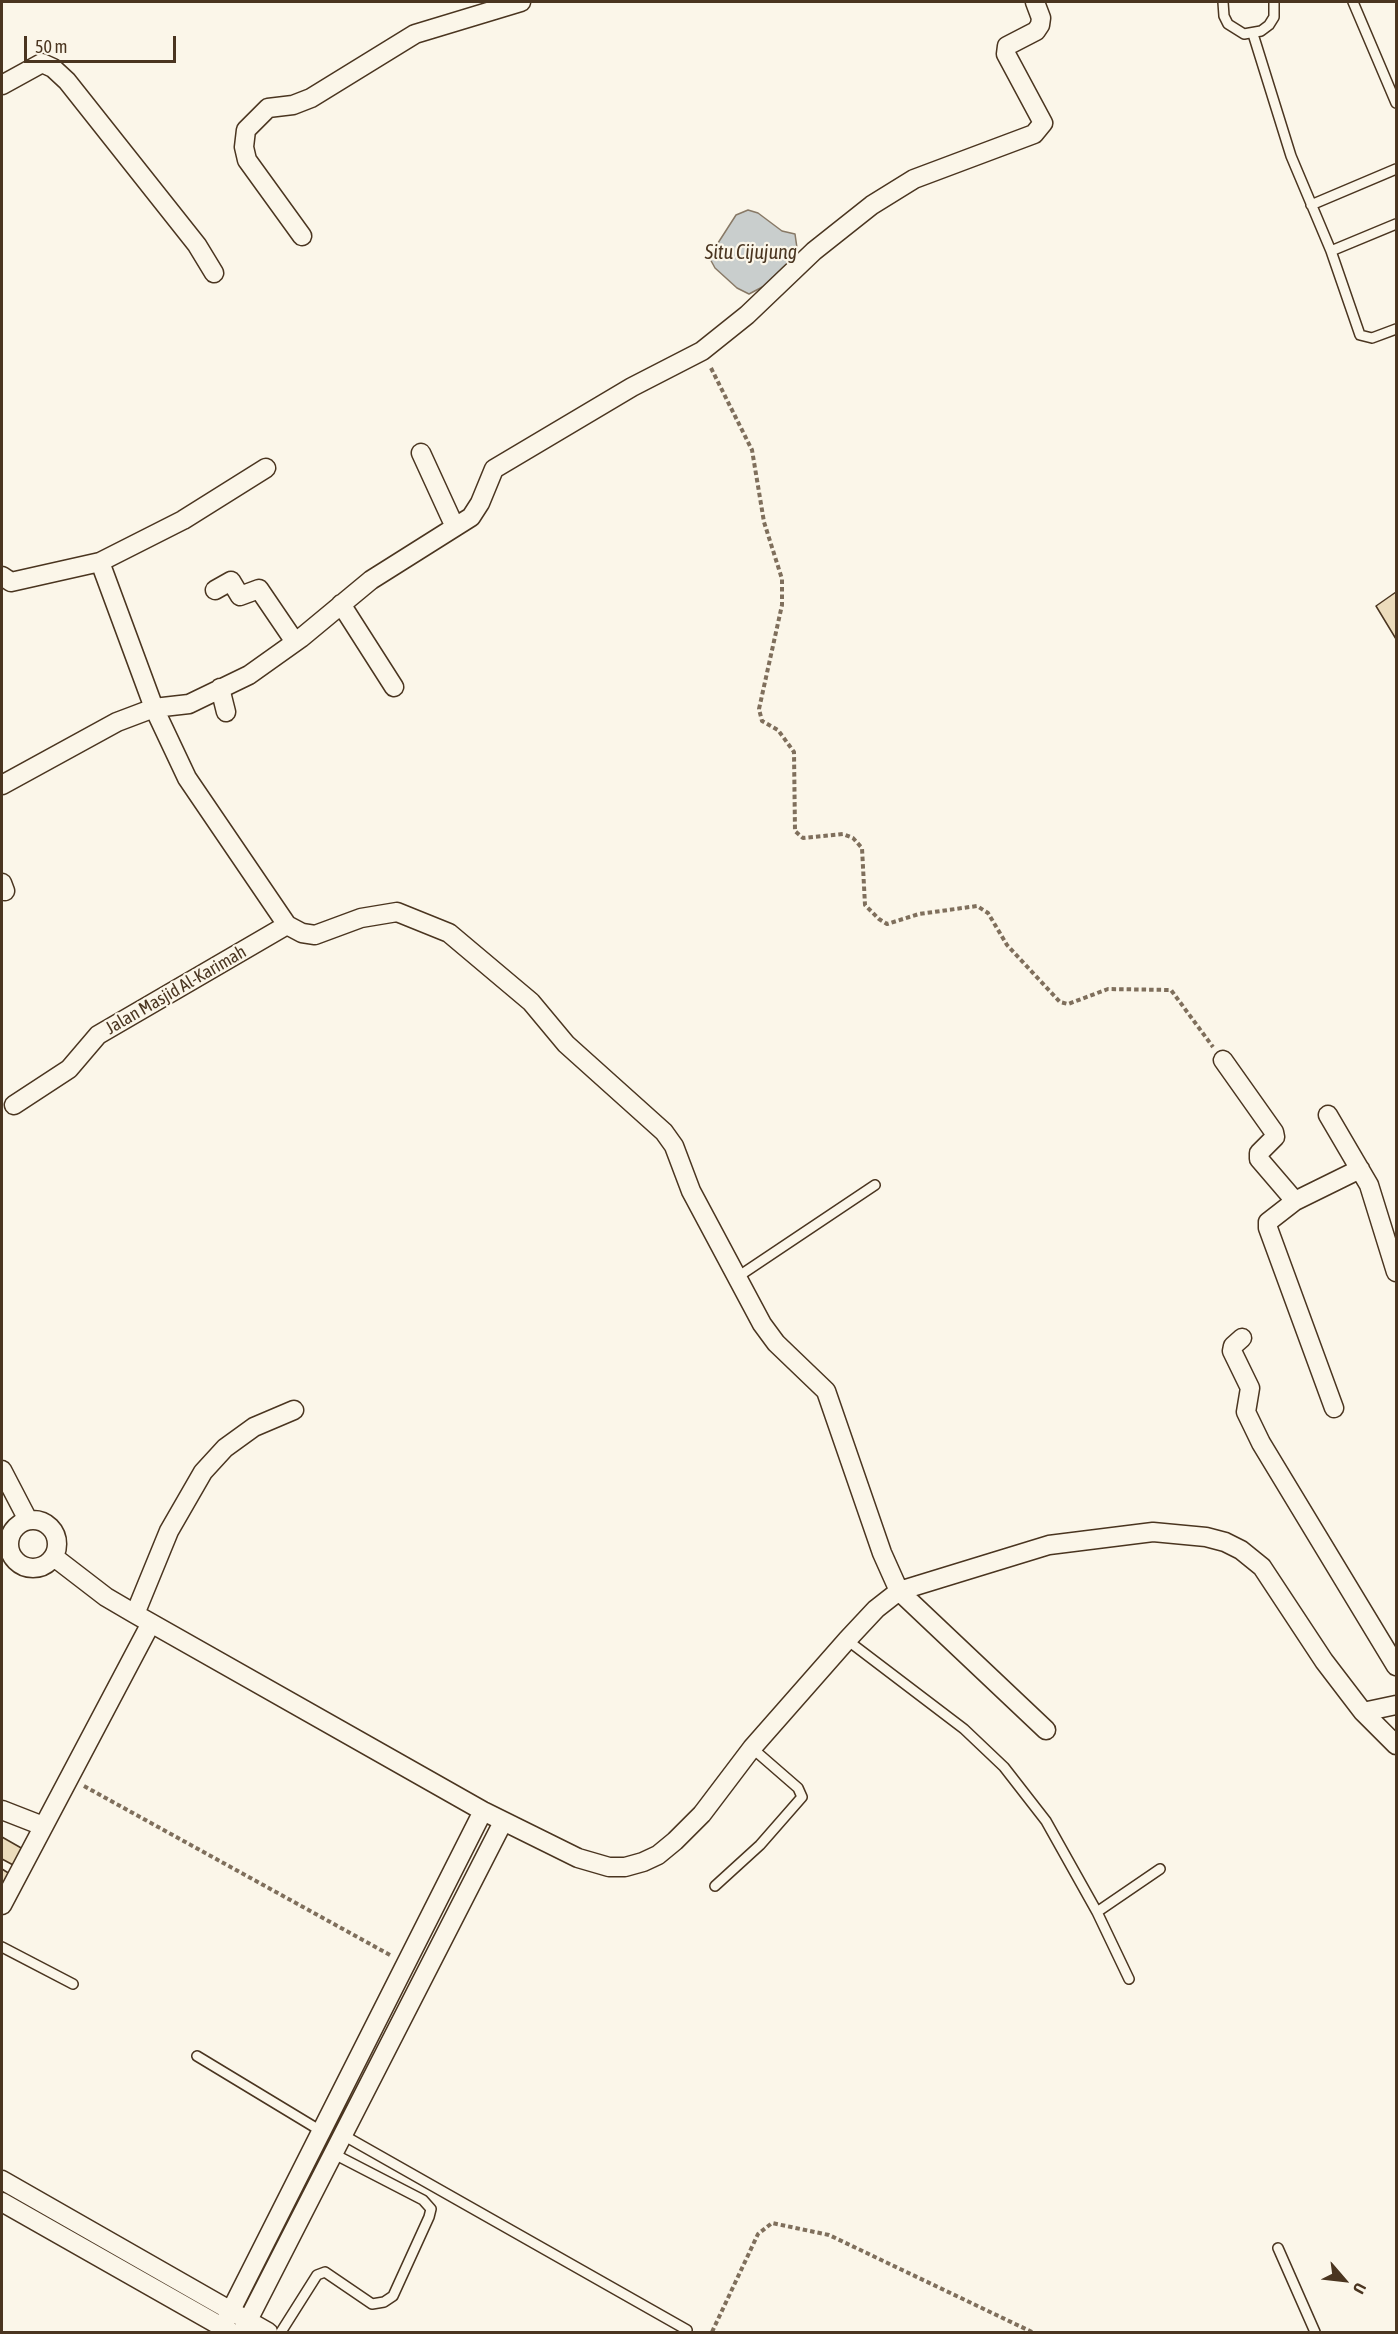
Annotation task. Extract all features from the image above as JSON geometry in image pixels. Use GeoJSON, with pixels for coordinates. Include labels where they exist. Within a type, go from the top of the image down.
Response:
{"type":"FeatureCollection","features":[{"type":"Feature","properties":{"kind":"street"},"geometry":{"type":"LineString","coordinates":[[302,236],[247,160],[244,147],[246,130],[268,108],[293,105],[311,98],[415,34],[491,7],[521,2]]}},
{"type":"Feature","properties":{"kind":"street"},"geometry":{"type":"LineString","coordinates":[[2,785],[117,723],[154,708],[189,704],[249,675],[296,642],[370,580],[454,525],[471,517],[480,503],[494,469],[632,387],[702,351],[747,315],[814,251],[872,205],[914,179],[997,149],[1039,130],[1043,123],[1006,54],[1007,46],[1036,32],[1040,25],[1041,18],[1035,2]]}},
{"type":"Feature","properties":{"kind":"street"},"geometry":{"type":"LineString","coordinates":[[2,85],[42,63],[53,68],[67,81],[197,245],[214,273]]}},
{"type":"Feature","properties":{"kind":"street"},"geometry":{"type":"LineString","coordinates":[[421,453],[454,525]]}},
{"type":"Feature","properties":{"kind":"street"},"geometry":{"type":"LineString","coordinates":[[2,576],[11,582],[100,562],[183,520],[266,468]]}},
{"type":"Feature","properties":{"kind":"street"},"geometry":{"type":"LineString","coordinates":[[100,562],[154,708],[187,778],[287,925],[302,933],[315,935],[361,918],[397,912],[450,933],[531,1002],[566,1044],[664,1132],[674,1146],[691,1191],[736,1278],[776,1343],[826,1391],[882,1554],[899,1591],[1046,1730]]}},
{"type":"Feature","properties":{"kind":"street"},"geometry":{"type":"LineString","coordinates":[[214,590],[231,581],[240,596],[259,589],[296,642]]}},
{"type":"Feature","properties":{"kind":"street"},"geometry":{"type":"LineString","coordinates":[[341,604],[394,687]]}},
{"type":"Feature","properties":{"kind":"street"},"geometry":{"type":"LineString","coordinates":[[220,688],[226,712]]}},
{"type":"Feature","properties":{"kind":"street","name":"Jalan Masjid Al-Karimah"},"geometry":{"type":"LineString","coordinates":[[14,1105],[69,1069],[98,1035],[287,925]]}},
{"type":"Feature","properties":{"kind":"street"},"geometry":{"type":"LineString","coordinates":[[1222,1060],[1274,1132],[1275,1137],[1259,1154],[1259,1159],[1295,1201]]}},
{"type":"Feature","properties":{"kind":"street"},"geometry":{"type":"LineString","coordinates":[[1329,1115],[1374,1195],[1396,1272]]}},
{"type":"Feature","properties":{"kind":"street"},"geometry":{"type":"LineString","coordinates":[[1334,1408],[1268,1227],[1272,1216],[1295,1201],[1360,1169]]}},
{"type":"Feature","properties":{"kind":"street"},"geometry":{"type":"LineString","coordinates":[[1242,1338],[1233,1346],[1232,1351],[1250,1388],[1246,1412],[1261,1443],[1396,1666]]}},
{"type":"Feature","properties":{"kind":"street"},"geometry":{"type":"LineString","coordinates":[[2,1905],[68,1777],[143,1619],[169,1531],[203,1472],[225,1448],[255,1427],[294,1410]]}},
{"type":"Feature","properties":{"kind":"street"},"geometry":{"type":"LineString","coordinates":[[2,1470],[28,1520]]}},
{"type":"Feature","properties":{"kind":"street"},"geometry":{"type":"LineString","coordinates":[[28,1520],[39,1520],[49,1525],[56,1534],[58,1546],[54,1557],[46,1565],[36,1568],[25,1567],[15,1561],[5,1534],[28,1520]]}},
{"type":"Feature","properties":{"kind":"street"},"geometry":{"type":"LineString","coordinates":[[54,1557],[106,1597],[143,1619],[483,1811],[578,1858],[609,1867],[625,1867],[658,1855],[702,1814],[752,1748],[847,1640],[876,1609],[899,1591],[1049,1545],[1153,1532],[1189,1535],[1225,1542],[1252,1558],[1272,1578],[1324,1661],[1396,1745]]}},
{"type":"Feature","properties":{"kind":"street"},"geometry":{"type":"LineString","coordinates":[[1368,1711],[1396,1705]]}},
{"type":"Feature","properties":{"kind":"street"},"geometry":{"type":"LineString","coordinates":[[2,1810],[43,1826]]}},
{"type":"Feature","properties":{"kind":"street"},"geometry":{"type":"LineString","coordinates":[[2,2202],[224,2331],[229,2310],[483,1811]]}},
{"type":"Feature","properties":{"kind":"street"},"geometry":{"type":"LineString","coordinates":[[246,2327],[503,1822]]}},
{"type":"Feature","properties":{"kind":"street"},"geometry":{"type":"LineString","coordinates":[[2,2180],[229,2310],[246,2327],[268,2332]]}},
{"type":"Feature","properties":{"kind":"lane"},"geometry":{"type":"LineString","coordinates":[[1223,2],[1224,16],[1228,24],[1244,34],[1253,34],[1269,26],[1274,17],[1275,2]]}},
{"type":"Feature","properties":{"kind":"lane"},"geometry":{"type":"LineString","coordinates":[[1353,2],[1396,103]]}},
{"type":"Feature","properties":{"kind":"lane"},"geometry":{"type":"LineString","coordinates":[[1253,34],[1288,146],[1332,251],[1360,335],[1372,338],[1396,329]]}},
{"type":"Feature","properties":{"kind":"lane"},"geometry":{"type":"LineString","coordinates":[[1311,205],[1396,169]]}},
{"type":"Feature","properties":{"kind":"lane"},"geometry":{"type":"LineString","coordinates":[[1332,251],[1396,224]]}},
{"type":"Feature","properties":{"kind":"lane"},"geometry":{"type":"LineString","coordinates":[[736,1278],[875,1185]]}},
{"type":"Feature","properties":{"kind":"lane"},"geometry":{"type":"LineString","coordinates":[[847,1640],[964,1730],[1004,1767],[1046,1821],[1097,1912],[1129,1979]]}},
{"type":"Feature","properties":{"kind":"lane"},"geometry":{"type":"LineString","coordinates":[[715,1886],[760,1845],[802,1797],[798,1788],[752,1748]]}},
{"type":"Feature","properties":{"kind":"lane"},"geometry":{"type":"LineString","coordinates":[[1097,1912],[1160,1869]]}},
{"type":"Feature","properties":{"kind":"lane"},"geometry":{"type":"LineString","coordinates":[[2,1947],[73,1984]]}},
{"type":"Feature","properties":{"kind":"lane"},"geometry":{"type":"LineString","coordinates":[[197,2056],[321,2131]]}},
{"type":"Feature","properties":{"kind":"lane"},"geometry":{"type":"LineString","coordinates":[[343,2135],[687,2330]]}},
{"type":"Feature","properties":{"kind":"lane"},"geometry":{"type":"LineString","coordinates":[[281,2332],[317,2275],[325,2272],[372,2304],[384,2302],[393,2296],[429,2217],[431,2209],[423,2200],[334,2154]]}},
{"type":"Feature","properties":{"kind":"lane"},"geometry":{"type":"LineString","coordinates":[[1278,2248],[1315,2332]]}},
{"type":"Feature","properties":{"kind":"path"},"geometry":{"type":"LineString","coordinates":[[702,351],[752,450],[765,522],[782,579],[782,605],[759,709],[762,721],[778,730],[794,752],[795,831],[803,837],[843,834],[853,838],[862,848],[865,904],[887,924],[919,914],[977,906],[988,913],[1007,945],[1059,1002],[1068,1004],[1107,989],[1171,990],[1222,1060]]}},
{"type":"Feature","properties":{"kind":"path"},"geometry":{"type":"LineString","coordinates":[[68,1777],[406,1964]]}},
{"type":"Feature","properties":{"kind":"path"},"geometry":{"type":"LineString","coordinates":[[712,2332],[758,2234],[772,2223],[829,2235],[1032,2332]]}},
{"type":"Feature","properties":{"kind":"water","name":"Situ Cijujung"},"geometry":{"type":"Polygon","coordinates":[[[748,210],[758,213],[782,231],[795,234],[797,248],[791,263],[770,283],[749,294],[737,288],[715,268],[709,257],[736,215],[748,210]]]}},
{"type":"Feature","properties":{"kind":"building"},"geometry":{"type":"Polygon","coordinates":[[[1396,592],[1396,639],[1376,606],[1396,592]]]}},
{"type":"Feature","properties":{"kind":"building"},"geometry":{"type":"Polygon","coordinates":[[[2,1837],[23,1849],[15,1866],[2,1859],[2,1837]]]}},
{"type":"Feature","properties":{"kind":"building"},"geometry":{"type":"Polygon","coordinates":[[[2,1869],[10,1874],[2,1890],[2,1869]]]}}]}
